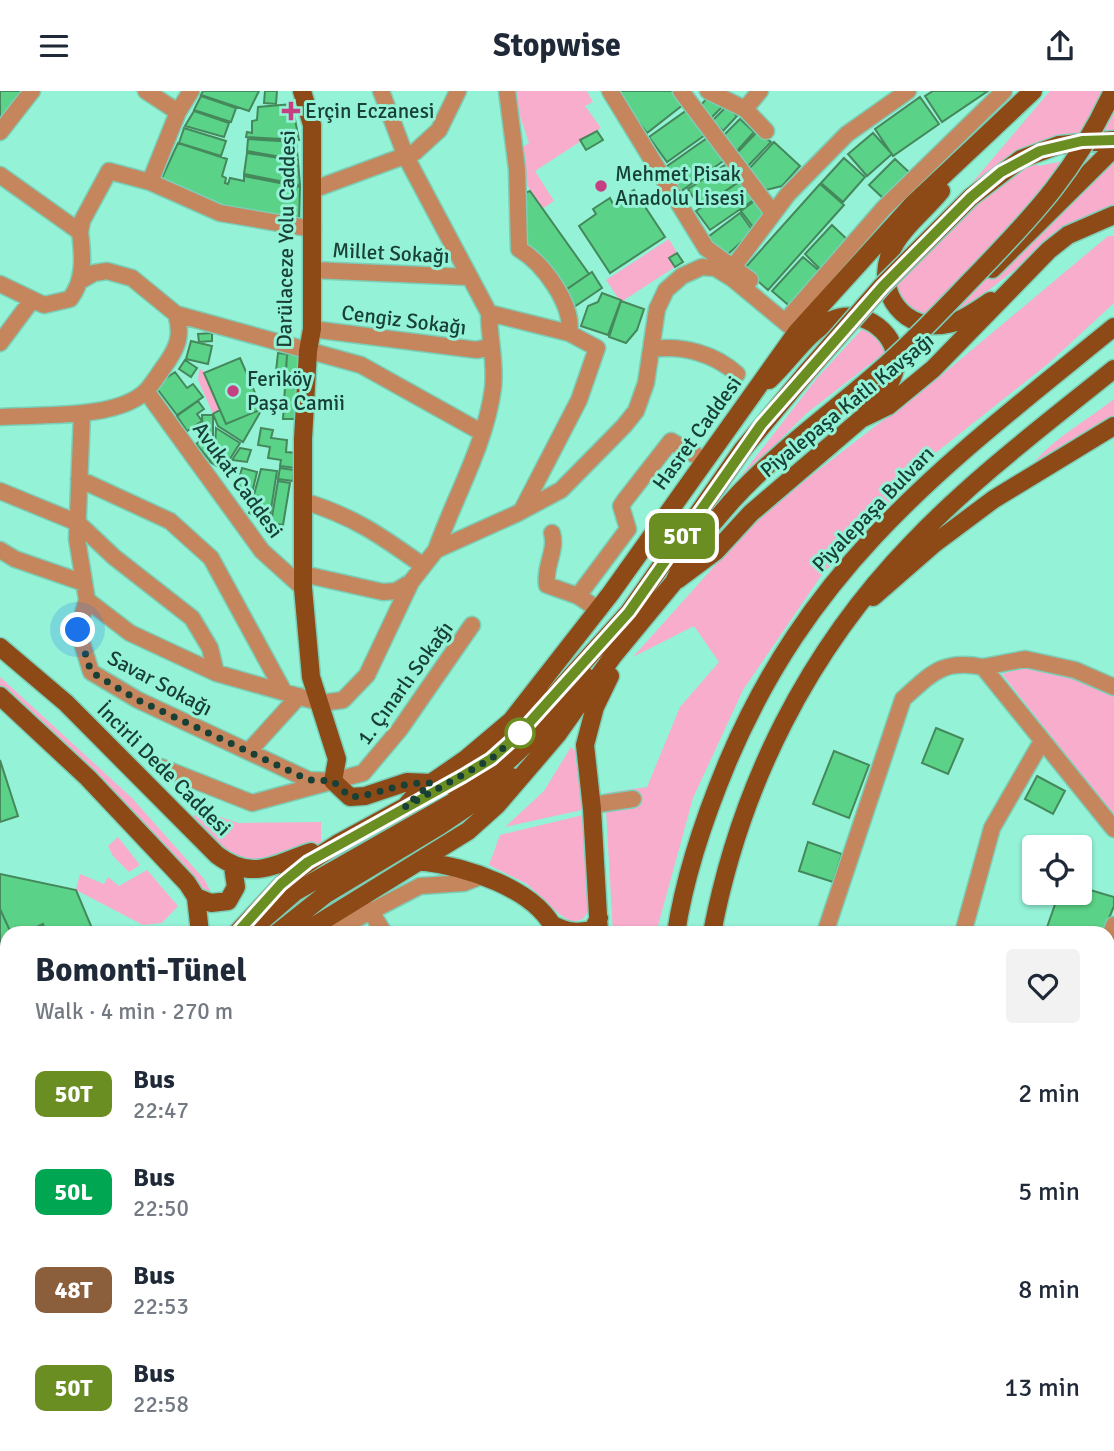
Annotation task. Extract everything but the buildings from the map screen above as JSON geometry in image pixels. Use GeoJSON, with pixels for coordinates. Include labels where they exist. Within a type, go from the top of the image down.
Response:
{"type":"FeatureCollection","features":[{"type":"Feature","properties":{"kind":"main road","name":"Darülaceze Yolu Caddesi"},"geometry":{"type":"LineString","coordinates":[[302,91],[312,125],[313,229],[312,329],[308,351],[303,501],[303,581],[311,677],[322,703],[337,759],[333,781]]}},
{"type":"Feature","properties":{"kind":"main road","name":"Hasret Caddesi"},"geometry":{"type":"LineString","coordinates":[[405,807],[431,783],[466,759],[511,721],[599,610],[704,460],[757,391],[794,323],[913,204],[1033,91]]}},
{"type":"Feature","properties":{"kind":"main road"},"geometry":{"type":"LineString","coordinates":[[954,301],[1053,193],[1090,137],[1113,91]]}},
{"type":"Feature","properties":{"kind":"main road"},"geometry":{"type":"LineString","coordinates":[[257,926],[295,893],[464,796],[509,761],[547,725],[743,449],[883,286],[971,197],[1021,159],[1059,145],[1114,140]]}},
{"type":"Feature","properties":{"kind":"main road"},"geometry":{"type":"LineString","coordinates":[[314,926],[480,821],[516,786],[613,656],[674,582],[688,551],[731,502],[772,459],[877,373],[1006,257],[1114,148]]}},
{"type":"Feature","properties":{"kind":"main road"},"geometry":{"type":"LineString","coordinates":[[958,164],[944,187],[890,253],[886,288],[892,303],[903,316],[916,323],[948,324],[967,317],[1018,281]]}},
{"type":"Feature","properties":{"kind":"main road","name":"Piyalepaşa Katlı Kavşağı"},"geometry":{"type":"LineString","coordinates":[[674,582],[716,551],[751,513],[861,419],[888,406],[933,369],[1018,281],[1068,235],[1114,215]]}},
{"type":"Feature","properties":{"kind":"main road"},"geometry":{"type":"LineString","coordinates":[[757,391],[828,322],[844,317],[870,322],[889,337],[896,359],[889,384],[861,419]]}},
{"type":"Feature","properties":{"kind":"main road","name":"Piyalepaşa Bulvarı"},"geometry":{"type":"LineString","coordinates":[[678,926],[697,842],[741,729],[772,669],[820,598],[864,544],[940,469],[1114,327]]}},
{"type":"Feature","properties":{"kind":"main road"},"geometry":{"type":"LineString","coordinates":[[714,926],[735,841],[771,746],[806,681],[848,617],[936,518],[1114,369]]}},
{"type":"Feature","properties":{"kind":"main road"},"geometry":{"type":"LineString","coordinates":[[848,617],[994,499],[1114,426]]}},
{"type":"Feature","properties":{"kind":"main road"},"geometry":{"type":"LineString","coordinates":[[244,926],[293,873],[337,844],[463,776],[506,745],[629,612]]}},
{"type":"Feature","properties":{"kind":"main road","name":"İncirli Dede Caddesi"},"geometry":{"type":"LineString","coordinates":[[0,647],[66,703],[217,855],[233,867]]}},
{"type":"Feature","properties":{"kind":"main road"},"geometry":{"type":"LineString","coordinates":[[599,925],[592,805],[585,745],[600,693],[615,669],[613,656]]}},
{"type":"Feature","properties":{"kind":"main road"},"geometry":{"type":"LineString","coordinates":[[0,696],[134,824],[196,897],[211,903],[228,901],[236,887],[233,867],[253,870],[271,867],[337,844]]}},
{"type":"Feature","properties":{"kind":"main road"},"geometry":{"type":"LineString","coordinates":[[286,926],[326,894],[474,804],[537,758]]}},
{"type":"Feature","properties":{"kind":"main road"},"geometry":{"type":"LineString","coordinates":[[333,781],[350,797],[365,796],[407,782],[431,783]]}},
{"type":"Feature","properties":{"kind":"main road"},"geometry":{"type":"LineString","coordinates":[[419,861],[452,865],[521,895],[552,926]]}},
{"type":"Feature","properties":{"kind":"main road"},"geometry":{"type":"LineString","coordinates":[[196,897],[199,926]]}},
{"type":"Feature","properties":{"kind":"street"},"geometry":{"type":"LineString","coordinates":[[0,132],[32,91]]}},
{"type":"Feature","properties":{"kind":"street"},"geometry":{"type":"LineString","coordinates":[[146,91],[178,113]]}},
{"type":"Feature","properties":{"kind":"street"},"geometry":{"type":"LineString","coordinates":[[150,182],[178,113],[191,91]]}},
{"type":"Feature","properties":{"kind":"street"},"geometry":{"type":"LineString","coordinates":[[382,91],[406,157],[489,313],[491,346],[495,360],[493,391],[481,432],[436,550]]}},
{"type":"Feature","properties":{"kind":"street"},"geometry":{"type":"LineString","coordinates":[[312,190],[406,157],[439,130],[458,91]]}},
{"type":"Feature","properties":{"kind":"street"},"geometry":{"type":"LineString","coordinates":[[508,91],[517,169],[519,249],[532,257],[566,307],[571,322],[569,333]]}},
{"type":"Feature","properties":{"kind":"street"},"geometry":{"type":"LineString","coordinates":[[610,91],[706,248],[734,266],[794,323]]}},
{"type":"Feature","properties":{"kind":"street"},"geometry":{"type":"LineString","coordinates":[[681,91],[773,213]]}},
{"type":"Feature","properties":{"kind":"street"},"geometry":{"type":"LineString","coordinates":[[708,91],[745,109],[766,131]]}},
{"type":"Feature","properties":{"kind":"street"},"geometry":{"type":"LineString","coordinates":[[745,109],[760,91]]}},
{"type":"Feature","properties":{"kind":"street"},"geometry":{"type":"LineString","coordinates":[[734,266],[773,213],[847,134],[908,91]]}},
{"type":"Feature","properties":{"kind":"street","name":"Hasret Caddesi"},"geometry":{"type":"LineString","coordinates":[[794,323],[884,208],[1004,91]]}},
{"type":"Feature","properties":{"kind":"street"},"geometry":{"type":"LineString","coordinates":[[0,284],[44,305],[70,299],[80,281],[82,221],[109,171],[150,182],[220,213],[313,229]]}},
{"type":"Feature","properties":{"kind":"street"},"geometry":{"type":"LineString","coordinates":[[0,175],[80,232]]}},
{"type":"Feature","properties":{"kind":"street"},"geometry":{"type":"LineString","coordinates":[[87,600],[130,632],[166,652],[216,673],[322,703],[343,700],[367,675],[411,582],[436,550],[561,490],[636,411],[646,383],[653,349],[657,309],[666,290],[682,276],[702,267],[715,268],[794,323]]}},
{"type":"Feature","properties":{"kind":"street","name":"Millet Sokağı"},"geometry":{"type":"LineString","coordinates":[[312,270],[468,277]]}},
{"type":"Feature","properties":{"kind":"street"},"geometry":{"type":"LineString","coordinates":[[80,281],[94,274],[119,273],[132,278],[176,314],[361,365],[481,432]]}},
{"type":"Feature","properties":{"kind":"street"},"geometry":{"type":"LineString","coordinates":[[0,342],[32,300]]}},
{"type":"Feature","properties":{"kind":"street"},"geometry":{"type":"LineString","coordinates":[[489,313],[569,333],[597,348],[579,400],[522,510]]}},
{"type":"Feature","properties":{"kind":"street"},"geometry":{"type":"LineString","coordinates":[[0,417],[82,413],[129,402],[146,391],[179,344],[181,329],[176,314]]}},
{"type":"Feature","properties":{"kind":"street","name":"Cengiz Sokağı"},"geometry":{"type":"LineString","coordinates":[[312,329],[477,350],[491,346]]}},
{"type":"Feature","properties":{"kind":"street"},"geometry":{"type":"LineString","coordinates":[[653,349],[676,348],[701,353],[737,374]]}},
{"type":"Feature","properties":{"kind":"street","name":"Avukat Caddesi"},"geometry":{"type":"LineString","coordinates":[[146,391],[262,551],[303,581]]}},
{"type":"Feature","properties":{"kind":"street","name":"Savar Sokağı"},"geometry":{"type":"LineString","coordinates":[[82,413],[78,523],[87,600],[78,630],[91,672],[138,700],[309,780],[333,781]]}},
{"type":"Feature","properties":{"kind":"street"},"geometry":{"type":"LineString","coordinates":[[578,596],[628,529],[621,506],[671,441],[704,460]]}},
{"type":"Feature","properties":{"kind":"street"},"geometry":{"type":"LineString","coordinates":[[79,479],[170,521],[211,558],[292,694]]}},
{"type":"Feature","properties":{"kind":"street"},"geometry":{"type":"LineString","coordinates":[[0,491],[78,523],[114,557],[192,618],[210,648],[216,673]]}},
{"type":"Feature","properties":{"kind":"street"},"geometry":{"type":"LineString","coordinates":[[303,501],[342,513],[375,531],[422,565]]}},
{"type":"Feature","properties":{"kind":"street"},"geometry":{"type":"LineString","coordinates":[[552,533],[554,541],[545,573],[547,585],[578,596],[599,610]]}},
{"type":"Feature","properties":{"kind":"street"},"geometry":{"type":"LineString","coordinates":[[0,550],[26,563],[84,583]]}},
{"type":"Feature","properties":{"kind":"street"},"geometry":{"type":"LineString","coordinates":[[303,581],[383,592],[402,588],[411,582]]}},
{"type":"Feature","properties":{"kind":"street","name":"1. Çınarlı Sokağı"},"geometry":{"type":"LineString","coordinates":[[161,767],[252,803],[363,773],[400,729],[472,625]]}},
{"type":"Feature","properties":{"kind":"street"},"geometry":{"type":"LineString","coordinates":[[827,926],[903,699],[929,676],[957,662],[983,667],[1025,659],[1074,670],[1114,687]]}},
{"type":"Feature","properties":{"kind":"street"},"geometry":{"type":"LineString","coordinates":[[983,667],[1114,829]]}},
{"type":"Feature","properties":{"kind":"street"},"geometry":{"type":"LineString","coordinates":[[249,751],[292,694]]}},
{"type":"Feature","properties":{"kind":"street"},"geometry":{"type":"LineString","coordinates":[[965,926],[992,828],[1042,741]]}},
{"type":"Feature","properties":{"kind":"street"},"geometry":{"type":"LineString","coordinates":[[592,805],[633,799]]}},
{"type":"Feature","properties":{"kind":"street"},"geometry":{"type":"LineString","coordinates":[[341,926],[420,886],[464,883],[482,876]]}},
{"type":"Feature","properties":{"kind":"street"},"geometry":{"type":"LineString","coordinates":[[370,910],[380,926]]}},
{"type":"Feature","properties":{"kind":"shaded area"},"geometry":{"type":"Polygon","coordinates":[[[516,91],[587,91],[593,102],[585,106],[601,128],[535,171],[554,201],[542,209],[517,169],[515,152],[529,143],[515,101],[516,91]]]}},
{"type":"Feature","properties":{"kind":"shaded area"},"geometry":{"type":"Polygon","coordinates":[[[1050,91],[1114,91],[1114,136],[1101,134],[1016,152],[1039,166],[1092,155],[1114,159],[1114,213],[1045,246],[953,318],[908,313],[893,283],[901,253],[966,190],[1050,91]]]}},
{"type":"Feature","properties":{"kind":"shaded area"},"geometry":{"type":"Polygon","coordinates":[[[1108,236],[1114,236],[1114,303],[1049,363],[933,455],[821,576],[743,690],[693,798],[658,926],[613,926],[605,793],[647,787],[680,707],[719,662],[694,626],[633,657],[760,515],[943,374],[1108,236]]]}},
{"type":"Feature","properties":{"kind":"shaded area"},"geometry":{"type":"Polygon","coordinates":[[[669,239],[677,253],[669,258],[675,267],[621,302],[606,280],[669,239]]]}},
{"type":"Feature","properties":{"kind":"shaded area"},"geometry":{"type":"Polygon","coordinates":[[[864,327],[888,350],[807,413],[734,485],[817,378],[864,327]]]}},
{"type":"Feature","properties":{"kind":"shaded area"},"geometry":{"type":"Polygon","coordinates":[[[202,369],[220,410],[213,414],[198,380],[199,370],[202,369]]]}},
{"type":"Feature","properties":{"kind":"shaded area"},"geometry":{"type":"Polygon","coordinates":[[[1114,399],[1114,415],[1034,462],[1062,436],[1114,399]]]}},
{"type":"Feature","properties":{"kind":"shaded area"},"geometry":{"type":"Polygon","coordinates":[[[1026,667],[1069,675],[1114,696],[1114,816],[1002,674],[1026,667]]]}},
{"type":"Feature","properties":{"kind":"shaded area"},"geometry":{"type":"Polygon","coordinates":[[[0,677],[132,798],[204,879],[210,890],[207,898],[0,699],[0,677]]]}},
{"type":"Feature","properties":{"kind":"shaded area"},"geometry":{"type":"Polygon","coordinates":[[[571,747],[575,751],[582,810],[505,827],[544,791],[571,747]]]}},
{"type":"Feature","properties":{"kind":"shaded area"},"geometry":{"type":"Polygon","coordinates":[[[200,810],[238,823],[321,822],[321,843],[306,854],[233,867],[188,822],[200,810]]]}},
{"type":"Feature","properties":{"kind":"shaded area"},"geometry":{"type":"Polygon","coordinates":[[[583,815],[589,910],[583,919],[572,922],[559,914],[527,884],[489,865],[500,835],[583,815]]]}},
{"type":"Feature","properties":{"kind":"shaded area"},"geometry":{"type":"Polygon","coordinates":[[[118,837],[140,865],[129,872],[113,856],[108,846],[118,837]]]}},
{"type":"Feature","properties":{"kind":"shaded area"},"geometry":{"type":"Polygon","coordinates":[[[147,870],[178,906],[162,923],[143,925],[76,890],[80,874],[104,884],[108,877],[119,886],[147,870]]]}},
{"type":"Feature","properties":{"kind":"bus line","name":"50T"},"geometry":{"type":"LineString","coordinates":[[243,926],[281,884],[308,862],[491,759],[520,733],[561,684],[629,612],[761,425],[883,286],[971,197],[1001,172],[1040,151],[1082,141],[1114,140]]}},
{"type":"Feature","properties":{"kind":"place","name":"Erçin Eczanesi"},"geometry":{"type":"Point","coordinates":[291,111]}},
{"type":"Feature","properties":{"kind":"place","name":"Mehmet Pisak Anadolu Lisesi"},"geometry":{"type":"Point","coordinates":[601,186]}},
{"type":"Feature","properties":{"kind":"place","name":"Feriköy Paşa Camii"},"geometry":{"type":"Point","coordinates":[233,391]}},
{"type":"Feature","properties":{"kind":"route"},"geometry":{"type":"LineString","coordinates":[[78,630],[91,672],[138,700],[309,780],[333,781],[350,797],[365,796],[407,782],[431,783],[418,792],[405,807],[491,759],[520,733]]}}]}
